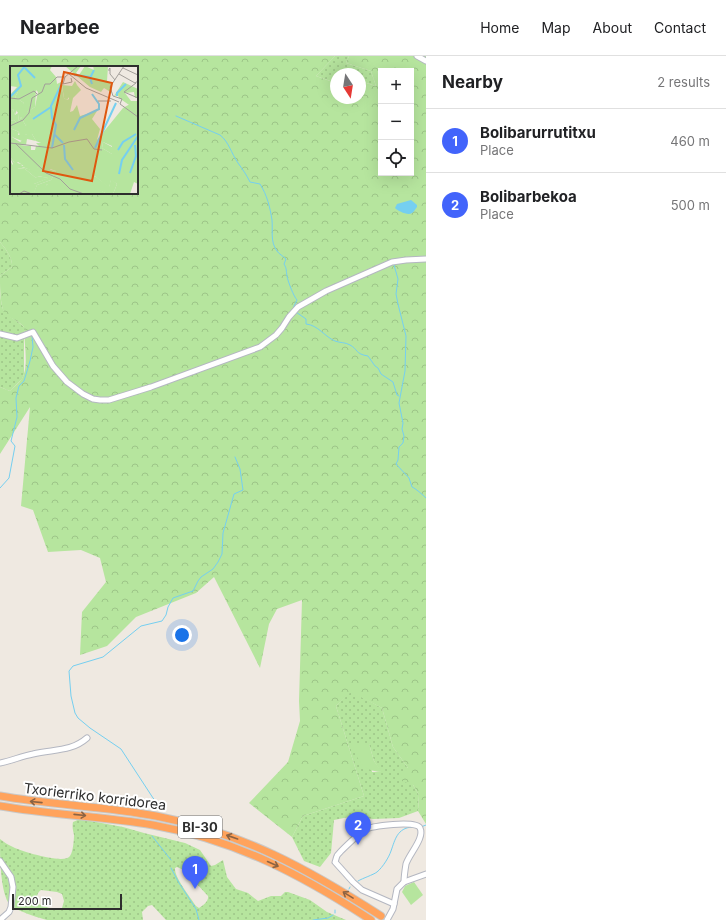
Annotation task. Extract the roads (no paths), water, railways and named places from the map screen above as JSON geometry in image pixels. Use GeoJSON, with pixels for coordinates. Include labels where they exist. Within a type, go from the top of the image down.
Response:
{"type":"FeatureCollection","features":[{"type":"Feature","properties":{"kind":"highway","name":"Txorierriko korridorea"},"geometry":{"type":"LineString","coordinates":[[0,796],[129,812],[174,820],[211,830],[252,844],[295,864],[331,884],[384,918]]}},
{"type":"Feature","properties":{"kind":"highway","name":"Txorierriko korridorea"},"geometry":{"type":"LineString","coordinates":[[0,806],[128,820],[178,830],[208,838],[281,867],[316,886],[371,920]]}},
{"type":"Feature","properties":{"kind":"street"},"geometry":{"type":"LineString","coordinates":[[417,56],[426,62]]}},
{"type":"Feature","properties":{"kind":"street"},"geometry":{"type":"LineString","coordinates":[[0,334],[17,338],[33,332],[53,366],[67,382],[83,394],[100,400],[109,400],[260,347],[276,335],[289,317],[298,308],[326,291],[392,262],[426,259]]}},
{"type":"Feature","properties":{"kind":"street"},"geometry":{"type":"LineString","coordinates":[[0,763],[34,754],[70,748],[87,738]]}},
{"type":"Feature","properties":{"kind":"street"},"geometry":{"type":"LineString","coordinates":[[394,904],[362,890],[335,862],[337,855],[361,832],[369,828],[415,824],[420,827],[420,839],[406,863],[404,882]]}},
{"type":"Feature","properties":{"kind":"street"},"geometry":{"type":"LineString","coordinates":[[0,861],[11,877],[13,887],[11,907],[9,912],[0,920]]}},
{"type":"Feature","properties":{"kind":"street"},"geometry":{"type":"LineString","coordinates":[[384,918],[394,904],[398,889],[404,882],[426,874]]}},
{"type":"Feature","properties":{"kind":"water"},"geometry":{"type":"Polygon","coordinates":[[[411,200],[417,205],[417,207],[410,214],[401,212],[395,208],[397,204],[411,200]]]}},
{"type":"Feature","properties":{"kind":"waterway"},"geometry":{"type":"LineString","coordinates":[[176,116],[220,135],[228,144],[250,182],[260,184],[270,210],[273,244],[278,252],[286,259],[284,264],[288,279],[297,300],[294,309]]}},
{"type":"Feature","properties":{"kind":"waterway"},"geometry":{"type":"LineString","coordinates":[[394,265],[398,279],[396,294],[406,336],[405,371],[399,403],[404,436],[403,443],[399,447],[398,460],[396,464],[409,478],[412,487],[426,498]]}},
{"type":"Feature","properties":{"kind":"waterway"},"geometry":{"type":"LineString","coordinates":[[296,312],[306,319],[306,324],[318,329],[331,339],[348,344],[359,353],[368,356],[381,374],[393,382],[397,395],[399,396]]}},
{"type":"Feature","properties":{"kind":"waterway"},"geometry":{"type":"LineString","coordinates":[[0,488],[9,478],[15,446],[11,441],[17,417],[16,398],[19,386],[24,381],[30,361],[33,347],[32,336]]}},
{"type":"Feature","properties":{"kind":"waterway"},"geometry":{"type":"LineString","coordinates":[[163,808],[153,798],[121,749],[78,718],[75,713],[71,696],[69,671],[73,666],[103,657],[141,626],[162,621],[173,598],[193,591],[201,577],[213,569],[222,554],[223,533],[234,494],[243,490],[240,469],[235,457]]}},
{"type":"Feature","properties":{"kind":"waterway"},"geometry":{"type":"LineString","coordinates":[[421,827],[426,825]]}},
{"type":"Feature","properties":{"kind":"waterway"},"geometry":{"type":"LineString","coordinates":[[358,881],[379,870],[389,856],[397,835],[403,830],[412,827]]}},
{"type":"Feature","properties":{"kind":"waterway"},"geometry":{"type":"LineString","coordinates":[[152,836],[171,860]]}},
{"type":"Feature","properties":{"kind":"waterway"},"geometry":{"type":"LineString","coordinates":[[171,868],[196,909],[199,920]]}},
{"type":"Feature","properties":{"kind":"waterway"},"geometry":{"type":"LineString","coordinates":[[313,920],[328,918],[333,915]]}},
{"type":"Feature","properties":{"kind":"place","name":"Bolibarbekoa"},"geometry":{"type":"Point","coordinates":[358,845]}},
{"type":"Feature","properties":{"kind":"place","name":"Bolibarurrutitxu"},"geometry":{"type":"Point","coordinates":[195,889]}}]}
